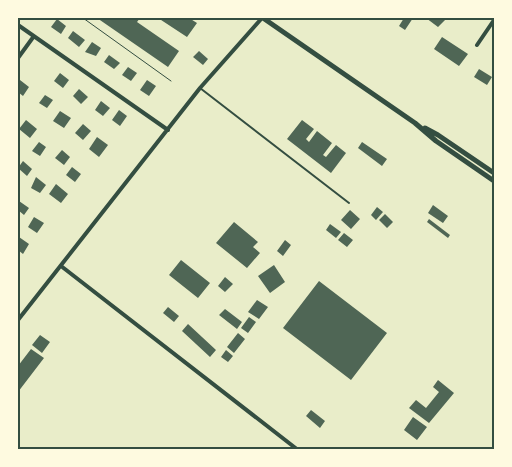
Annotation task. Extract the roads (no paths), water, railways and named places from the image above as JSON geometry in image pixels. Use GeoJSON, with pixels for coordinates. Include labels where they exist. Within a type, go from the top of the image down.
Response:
{"type":"FeatureCollection","features":[{"type":"Feature","properties":{"kind":"main road"},"geometry":{"type":"LineString","coordinates":[[262,18],[415,123],[436,141],[494,181]]}},
{"type":"Feature","properties":{"kind":"main road"},"geometry":{"type":"LineString","coordinates":[[415,123],[438,135],[494,173]]}},
{"type":"Feature","properties":{"kind":"street"},"geometry":{"type":"LineString","coordinates":[[18,320],[200,88],[262,18]]}},
{"type":"Feature","properties":{"kind":"street"},"geometry":{"type":"LineString","coordinates":[[477,45],[494,20]]}},
{"type":"Feature","properties":{"kind":"street"},"geometry":{"type":"LineString","coordinates":[[18,25],[168,130]]}},
{"type":"Feature","properties":{"kind":"street"},"geometry":{"type":"LineString","coordinates":[[18,58],[34,36]]}},
{"type":"Feature","properties":{"kind":"street"},"geometry":{"type":"LineString","coordinates":[[61,266],[298,450]]}},
{"type":"Feature","properties":{"kind":"lane"},"geometry":{"type":"LineString","coordinates":[[200,88],[349,203]]}}]}
